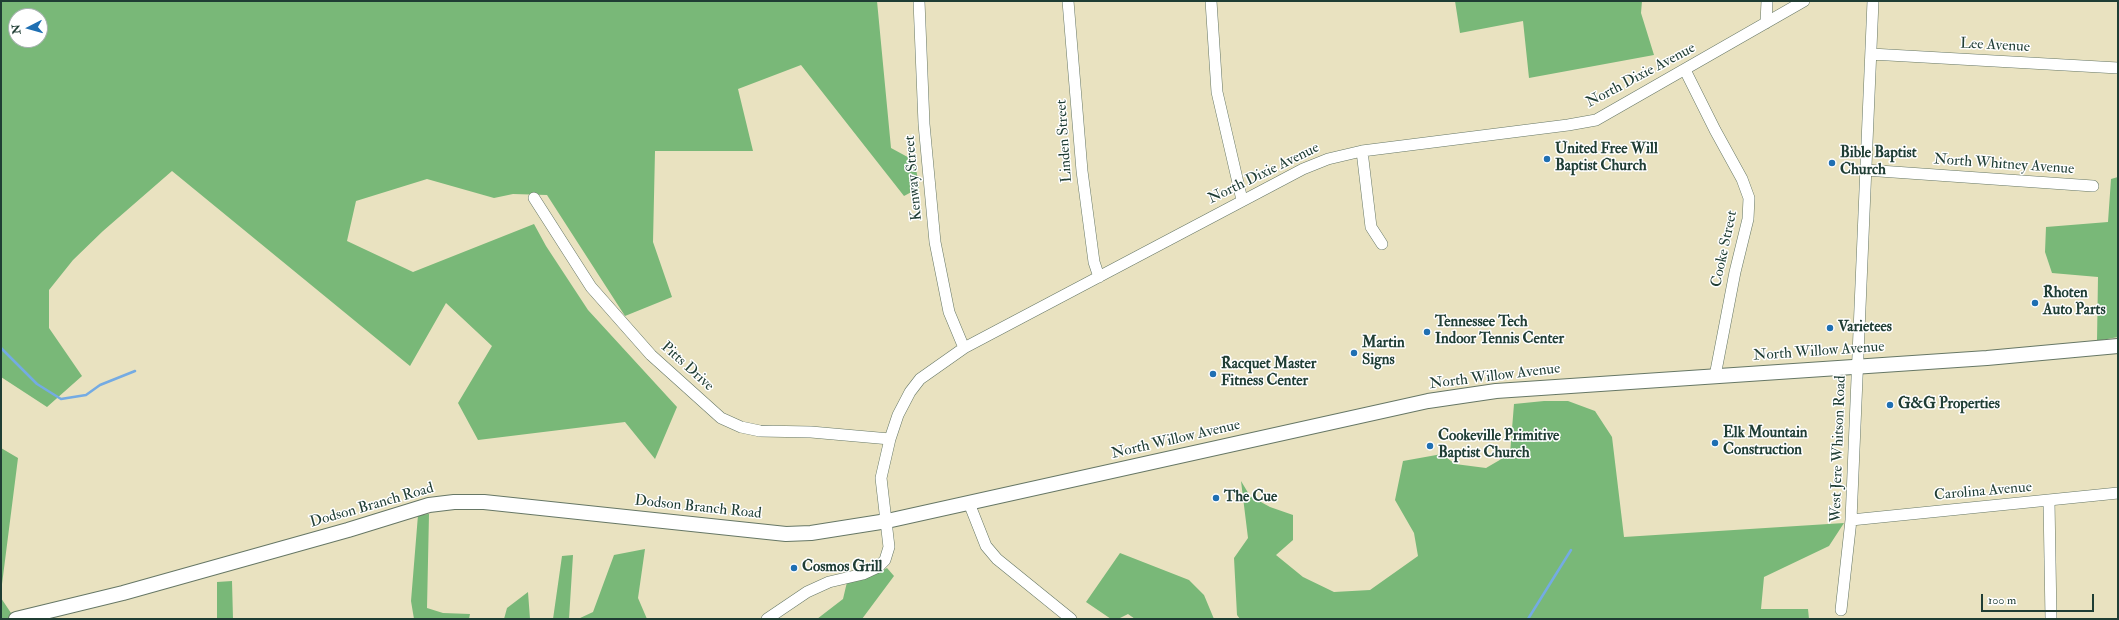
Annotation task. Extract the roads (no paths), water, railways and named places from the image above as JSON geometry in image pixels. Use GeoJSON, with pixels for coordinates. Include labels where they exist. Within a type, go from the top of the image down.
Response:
{"type":"FeatureCollection","features":[{"type":"Feature","properties":{"kind":"main road","name":"North Willow Avenue"},"geometry":{"type":"LineString","coordinates":[[887,521],[1428,401],[1496,391],[1987,358],[2118,346]]}},
{"type":"Feature","properties":{"kind":"main road","name":"Dodson Branch Road"},"geometry":{"type":"LineString","coordinates":[[16,619],[138,589],[348,530],[429,505],[454,502],[484,502],[786,534],[811,533],[887,521]]}},
{"type":"Feature","properties":{"kind":"street","name":"Kenway Street"},"geometry":{"type":"LineString","coordinates":[[919,1],[924,124],[935,242],[949,312],[964,348]]}},
{"type":"Feature","properties":{"kind":"street","name":"Linden Street"},"geometry":{"type":"LineString","coordinates":[[1068,1],[1082,171],[1094,262],[1099,277]]}},
{"type":"Feature","properties":{"kind":"street"},"geometry":{"type":"LineString","coordinates":[[1211,1],[1217,92],[1242,200]]}},
{"type":"Feature","properties":{"kind":"street"},"geometry":{"type":"LineString","coordinates":[[1766,23],[1767,1]]}},
{"type":"Feature","properties":{"kind":"street","name":"North Dixie Avenue"},"geometry":{"type":"LineString","coordinates":[[767,619],[807,592],[829,582],[863,574],[878,567],[885,560],[889,547],[881,478],[890,439],[898,415],[910,392],[920,379],[964,348],[1303,169],[1328,159],[1362,151],[1568,125],[1596,120],[1804,1]]}},
{"type":"Feature","properties":{"kind":"street","name":"West Jere Whitson Road"},"geometry":{"type":"LineString","coordinates":[[1841,610],[1852,520],[1873,1]]}},
{"type":"Feature","properties":{"kind":"street","name":"Lee Avenue"},"geometry":{"type":"LineString","coordinates":[[1871,54],[2118,68]]}},
{"type":"Feature","properties":{"kind":"street","name":"Cooke Street"},"geometry":{"type":"LineString","coordinates":[[1685,70],[1715,130],[1742,179],[1749,198],[1748,219],[1735,272],[1715,376]]}},
{"type":"Feature","properties":{"kind":"street"},"geometry":{"type":"LineString","coordinates":[[1362,151],[1371,228],[1382,244]]}},
{"type":"Feature","properties":{"kind":"street","name":"North Whitney Avenue"},"geometry":{"type":"LineString","coordinates":[[1865,170],[2093,186]]}},
{"type":"Feature","properties":{"kind":"street","name":"Pitts Drive"},"geometry":{"type":"LineString","coordinates":[[534,198],[590,287],[651,355],[721,418],[741,427],[760,431],[811,432],[890,439]]}},
{"type":"Feature","properties":{"kind":"street","name":"Carolina Avenue"},"geometry":{"type":"LineString","coordinates":[[1852,520],[2118,493]]}},
{"type":"Feature","properties":{"kind":"street"},"geometry":{"type":"LineString","coordinates":[[2049,501],[2051,619]]}},
{"type":"Feature","properties":{"kind":"street"},"geometry":{"type":"LineString","coordinates":[[969,503],[986,546],[998,559],[1070,619]]}},
{"type":"Feature","properties":{"kind":"waterway"},"geometry":{"type":"LineString","coordinates":[[1,348],[37,384],[61,399],[86,395],[100,385],[135,371]]}},
{"type":"Feature","properties":{"kind":"waterway"},"geometry":{"type":"LineString","coordinates":[[1528,619],[1571,550]]}},
{"type":"Feature","properties":{"kind":"place","name":"United Free Will Baptist Church"},"geometry":{"type":"Point","coordinates":[1547,159]}},
{"type":"Feature","properties":{"kind":"place","name":"Bible Baptist Church"},"geometry":{"type":"Point","coordinates":[1832,163]}},
{"type":"Feature","properties":{"kind":"place","name":"Rhoten Auto Parts"},"geometry":{"type":"Point","coordinates":[2035,303]}},
{"type":"Feature","properties":{"kind":"place","name":"Varietees"},"geometry":{"type":"Point","coordinates":[1830,328]}},
{"type":"Feature","properties":{"kind":"place","name":"Tennessee Tech Indoor Tennis Center"},"geometry":{"type":"Point","coordinates":[1427,332]}},
{"type":"Feature","properties":{"kind":"place","name":"Martin Signs"},"geometry":{"type":"Point","coordinates":[1354,353]}},
{"type":"Feature","properties":{"kind":"place","name":"Racquet Master Fitness Center"},"geometry":{"type":"Point","coordinates":[1213,374]}},
{"type":"Feature","properties":{"kind":"place","name":"G&G Properties"},"geometry":{"type":"Point","coordinates":[1890,405]}},
{"type":"Feature","properties":{"kind":"place","name":"Elk Mountain Construction"},"geometry":{"type":"Point","coordinates":[1715,443]}},
{"type":"Feature","properties":{"kind":"place","name":"Cookeville Primitive Baptist Church"},"geometry":{"type":"Point","coordinates":[1430,446]}},
{"type":"Feature","properties":{"kind":"place","name":"The Cue"},"geometry":{"type":"Point","coordinates":[1216,498]}},
{"type":"Feature","properties":{"kind":"place","name":"Cosmos Grill"},"geometry":{"type":"Point","coordinates":[794,568]}}]}
